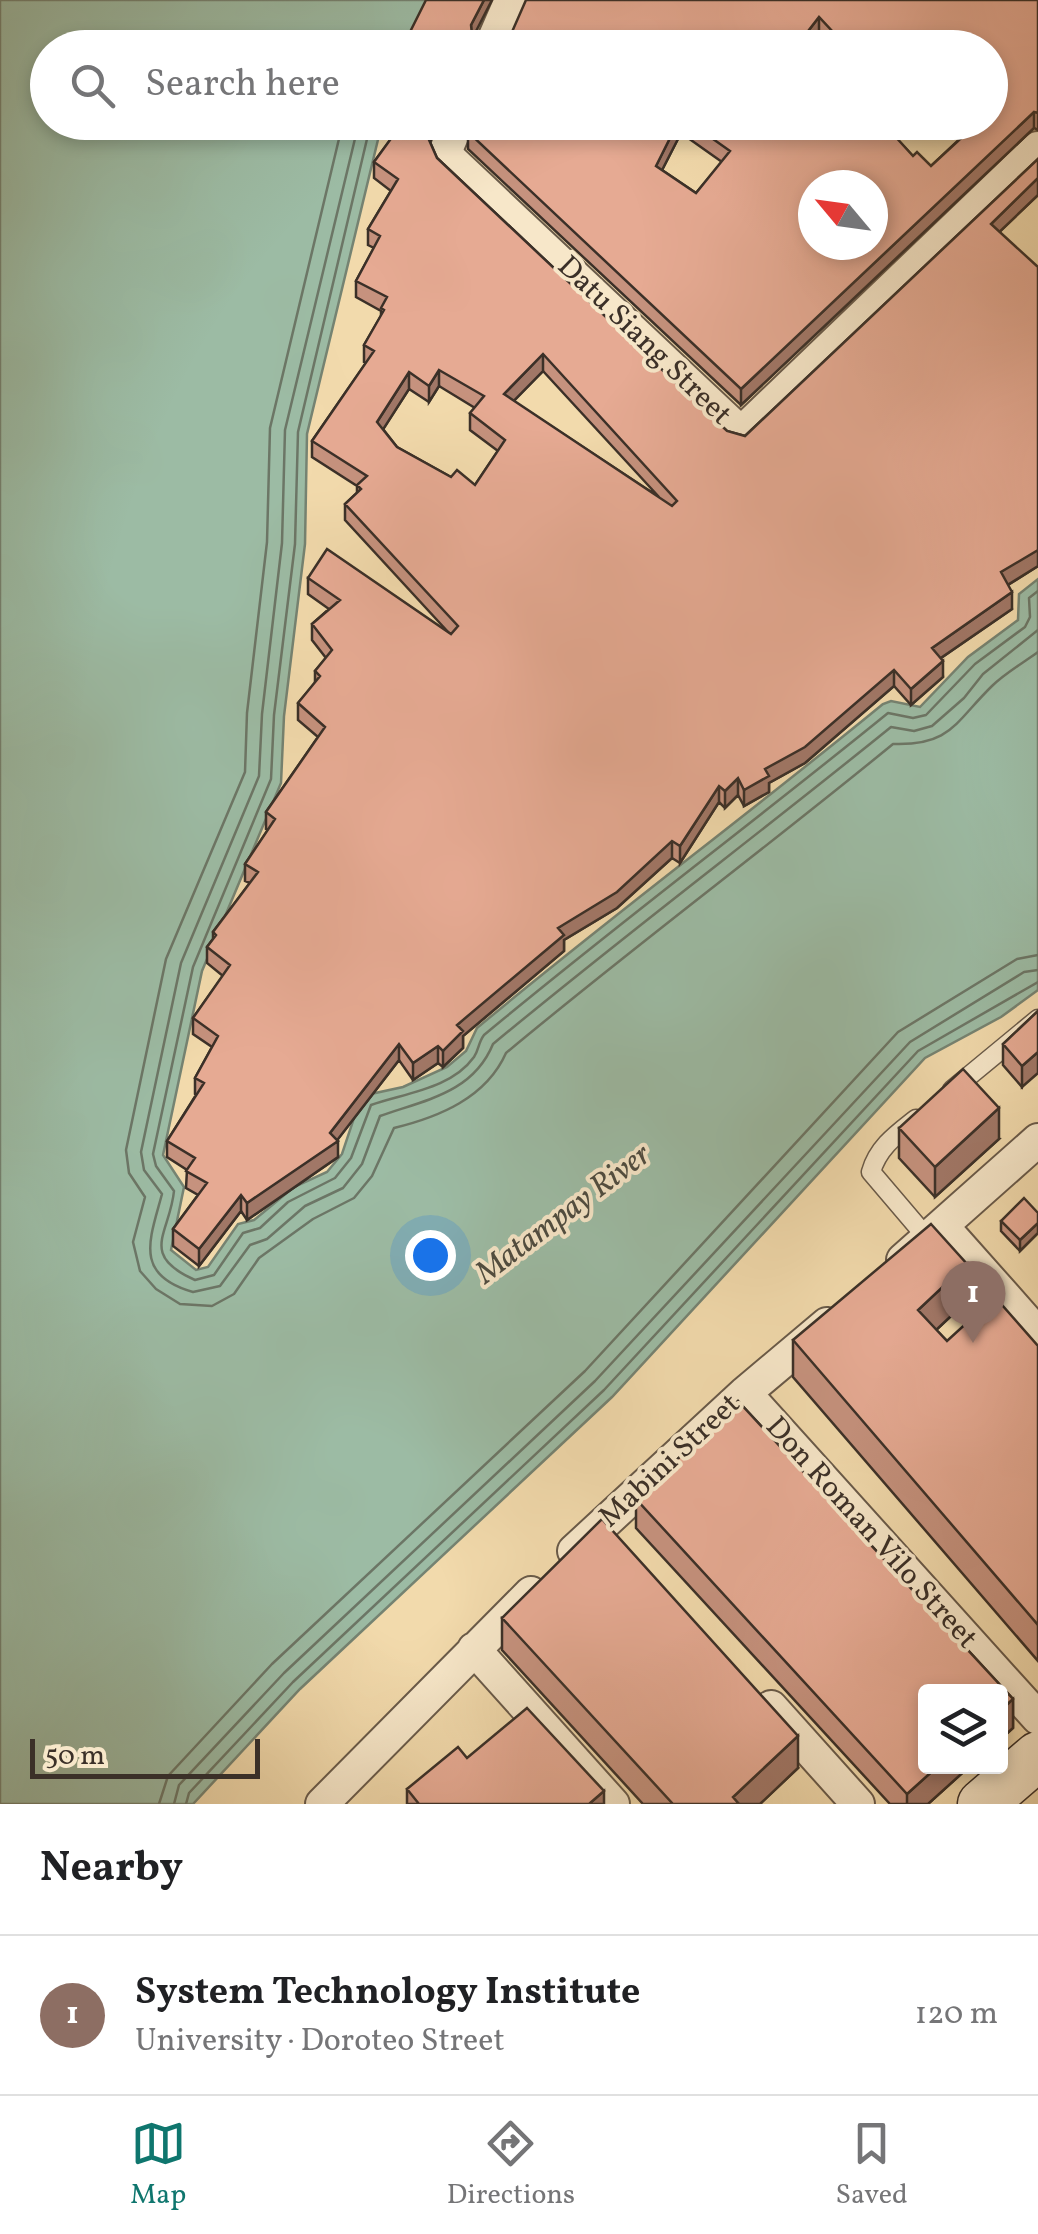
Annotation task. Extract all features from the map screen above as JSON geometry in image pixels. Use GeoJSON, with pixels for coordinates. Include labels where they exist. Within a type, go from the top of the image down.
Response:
{"type":"FeatureCollection","features":[{"type":"Feature","properties":{"kind":"main road"},"geometry":{"type":"LineString","coordinates":[[982,1804],[1038,1756]]}},
{"type":"Feature","properties":{"kind":"street"},"geometry":{"type":"LineString","coordinates":[[498,30],[511,0]]}},
{"type":"Feature","properties":{"kind":"street","name":"Datu Siang Street"},"geometry":{"type":"LineString","coordinates":[[450,140],[446,150],[451,160],[741,433],[1038,148]]}},
{"type":"Feature","properties":{"kind":"street"},"geometry":{"type":"LineString","coordinates":[[882,1278],[1038,1140]]}},
{"type":"Feature","properties":{"kind":"street"},"geometry":{"type":"LineString","coordinates":[[935,1233],[1038,1334]]}},
{"type":"Feature","properties":{"kind":"street","name":"Mabini Street"},"geometry":{"type":"LineString","coordinates":[[322,1804],[603,1522],[744,1393],[852,1303]]}},
{"type":"Feature","properties":{"kind":"street","name":"Don Roman Vilo Street"},"geometry":{"type":"LineString","coordinates":[[744,1393],[1038,1718]]}},
{"type":"Feature","properties":{"kind":"street"},"geometry":{"type":"LineString","coordinates":[[603,1522],[630,1552]]}},
{"type":"Feature","properties":{"kind":"street"},"geometry":{"type":"LineString","coordinates":[[474,1649],[613,1804]]}},
{"type":"Feature","properties":{"kind":"street"},"geometry":{"type":"LineString","coordinates":[[751,1685],[858,1804]]}},
{"type":"Feature","properties":{"kind":"lane"},"geometry":{"type":"LineString","coordinates":[[935,1233],[871,1172],[875,1158],[887,1143],[1038,1019]]}},
{"type":"Feature","properties":{"kind":"water","name":"Matampay River"},"geometry":{"type":"Polygon","coordinates":[[[0,0],[431,0],[415,30],[30,30],[30,140],[378,140],[307,434],[305,544],[284,716],[281,783],[202,971],[163,1155],[184,1187],[171,1250],[196,1270],[208,1267],[238,1224],[254,1220],[294,1187],[327,1172],[342,1154],[356,1112],[371,1094],[403,1087],[447,1067],[466,1051],[477,1028],[883,704],[891,701],[920,707],[968,657],[1018,620],[1019,594],[1038,579],[1038,990],[1001,1017],[925,1058],[612,1397],[300,1689],[193,1804],[0,1804],[0,0]]]}},
{"type":"Feature","properties":{"kind":"building"},"geometry":{"type":"Polygon","coordinates":[[[426,0],[484,0],[472,30],[411,30],[426,0]]]}},
{"type":"Feature","properties":{"kind":"building"},"geometry":{"type":"Polygon","coordinates":[[[526,0],[1038,0],[1038,113],[1034,112],[1008,137],[1008,30],[831,30],[819,17],[809,30],[513,30],[526,0]]]}},
{"type":"Feature","properties":{"kind":"building"},"geometry":{"type":"Polygon","coordinates":[[[390,140],[429,140],[437,158],[727,431],[745,436],[1038,159],[1038,178],[991,224],[1038,267],[1038,550],[1001,572],[1012,592],[932,648],[943,661],[911,689],[894,670],[805,747],[765,769],[769,776],[744,790],[738,778],[725,791],[719,786],[680,846],[672,841],[617,892],[558,928],[564,935],[457,1025],[463,1031],[443,1051],[438,1046],[413,1063],[399,1044],[330,1133],[338,1141],[247,1203],[241,1195],[199,1249],[173,1229],[207,1183],[186,1171],[195,1158],[167,1141],[204,1083],[195,1078],[218,1036],[193,1018],[230,965],[207,947],[216,935],[213,932],[258,872],[245,864],[275,819],[266,812],[325,727],[298,703],[320,676],[315,671],[332,650],[312,624],[340,600],[308,578],[327,549],[451,634],[458,626],[345,504],[361,489],[357,485],[367,476],[312,441],[374,351],[364,345],[387,297],[356,281],[380,236],[368,229],[398,179],[374,162],[390,140]],[[543,354],[504,394],[672,506],[677,501],[543,354]],[[439,370],[429,386],[409,372],[377,422],[397,447],[451,477],[457,470],[475,485],[505,440],[470,413],[484,396],[439,370]]]}},
{"type":"Feature","properties":{"kind":"building"},"geometry":{"type":"Polygon","coordinates":[[[476,140],[669,140],[656,166],[696,193],[730,151],[714,140],[898,140],[913,156],[917,152],[931,166],[959,140],[1004,140],[888,250],[888,170],[798,170],[798,260],[877,260],[741,389],[476,140]]]}},
{"type":"Feature","properties":{"kind":"building"},"geometry":{"type":"Polygon","coordinates":[[[1038,1011],[1038,1052],[1022,1066],[1003,1044],[1038,1011]]]}},
{"type":"Feature","properties":{"kind":"building"},"geometry":{"type":"Polygon","coordinates":[[[963,1069],[999,1108],[935,1167],[899,1128],[963,1069]]]}},
{"type":"Feature","properties":{"kind":"building"},"geometry":{"type":"Polygon","coordinates":[[[1024,1198],[1038,1213],[1038,1223],[1020,1240],[1001,1221],[1024,1198]]]}},
{"type":"Feature","properties":{"kind":"building"},"geometry":{"type":"Polygon","coordinates":[[[931,1224],[967,1264],[918,1310],[947,1341],[995,1297],[1038,1346],[1038,1625],[793,1340],[931,1224]]]}},
{"type":"Feature","properties":{"kind":"building"},"geometry":{"type":"Polygon","coordinates":[[[738,1401],[999,1684],[918,1684],[918,1774],[929,1774],[907,1794],[636,1499],[738,1401]]]}},
{"type":"Feature","properties":{"kind":"building"},"geometry":{"type":"Polygon","coordinates":[[[602,1519],[798,1736],[733,1797],[739,1804],[673,1804],[502,1618],[602,1519]]]}},
{"type":"Feature","properties":{"kind":"building"},"geometry":{"type":"Polygon","coordinates":[[[527,1708],[604,1791],[589,1804],[419,1804],[407,1789],[458,1747],[467,1758],[527,1708]]]}},
{"type":"Feature","properties":{"kind":"place","name":"System Technology Institute"},"geometry":{"type":"Point","coordinates":[973,1343]}}]}
